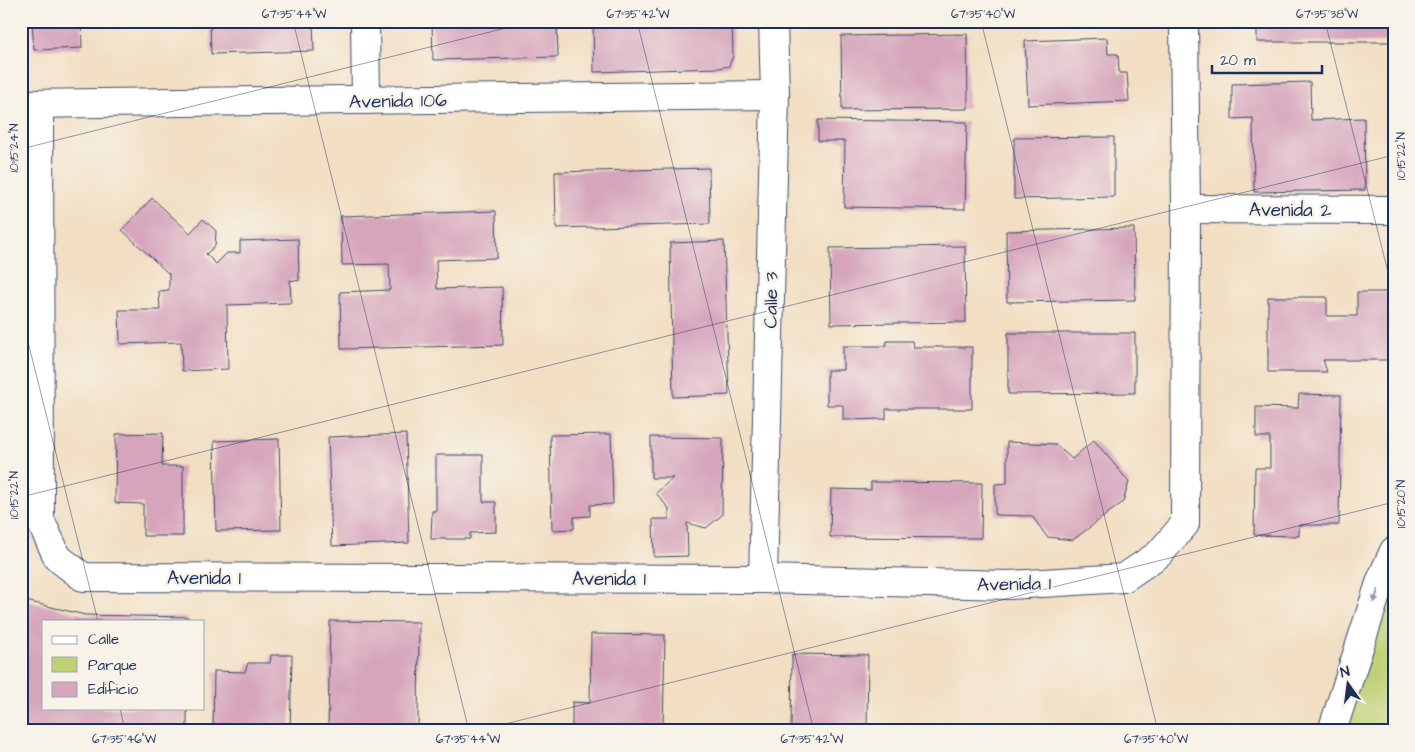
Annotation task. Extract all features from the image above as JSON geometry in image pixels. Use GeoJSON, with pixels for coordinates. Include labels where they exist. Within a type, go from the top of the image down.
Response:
{"type":"FeatureCollection","features":[{"type":"Feature","properties":{"kind":"street"},"geometry":{"type":"LineString","coordinates":[[365,21],[366,100]]}},
{"type":"Feature","properties":{"kind":"street","name":"Calle 3"},"geometry":{"type":"LineString","coordinates":[[763,579],[776,95],[773,21]]}},
{"type":"Feature","properties":{"kind":"street","name":"Avenida 1"},"geometry":{"type":"LineString","coordinates":[[30,104],[40,520],[58,558],[83,577],[763,579],[1009,585],[1124,578],[1159,554],[1185,524],[1186,209],[1184,21]]}},
{"type":"Feature","properties":{"kind":"street","name":"Avenida 106"},"geometry":{"type":"LineString","coordinates":[[30,104],[776,95]]}},
{"type":"Feature","properties":{"kind":"street","name":"Avenida 2"},"geometry":{"type":"LineString","coordinates":[[1186,209],[1394,210]]}},
{"type":"Feature","properties":{"kind":"street"},"geometry":{"type":"LineString","coordinates":[[1332,731],[1381,580],[1394,551]]}},
{"type":"Feature","properties":{"kind":"green space"},"geometry":{"type":"Polygon","coordinates":[[[1394,551],[1394,731],[1332,731],[1394,551]]]}},
{"type":"Feature","properties":{"kind":"building"},"geometry":{"type":"Polygon","coordinates":[[[32,21],[81,21],[82,48],[34,50],[32,21]]]}},
{"type":"Feature","properties":{"kind":"building"},"geometry":{"type":"Polygon","coordinates":[[[210,21],[313,21],[314,51],[211,54],[210,21]]]}},
{"type":"Feature","properties":{"kind":"building"},"geometry":{"type":"Polygon","coordinates":[[[432,21],[557,21],[558,57],[433,60],[432,21]]]}},
{"type":"Feature","properties":{"kind":"building"},"geometry":{"type":"Polygon","coordinates":[[[593,21],[732,21],[733,56],[729,66],[719,68],[594,72],[593,21]]]}},
{"type":"Feature","properties":{"kind":"building"},"geometry":{"type":"Polygon","coordinates":[[[1257,21],[1394,21],[1394,42],[1257,42],[1257,21]]]}},
{"type":"Feature","properties":{"kind":"building"},"geometry":{"type":"Polygon","coordinates":[[[967,34],[968,109],[842,110],[841,36],[967,34]]]}},
{"type":"Feature","properties":{"kind":"building"},"geometry":{"type":"Polygon","coordinates":[[[1107,38],[1108,54],[1118,54],[1119,73],[1127,73],[1129,101],[1028,105],[1025,41],[1107,38]]]}},
{"type":"Feature","properties":{"kind":"building"},"geometry":{"type":"Polygon","coordinates":[[[1310,82],[1311,120],[1364,118],[1365,190],[1254,192],[1253,118],[1232,119],[1232,84],[1310,82]]]}},
{"type":"Feature","properties":{"kind":"building"},"geometry":{"type":"Polygon","coordinates":[[[818,120],[967,122],[965,209],[844,207],[845,141],[818,141],[818,120]]]}},
{"type":"Feature","properties":{"kind":"building"},"geometry":{"type":"Polygon","coordinates":[[[1114,137],[1114,197],[1014,199],[1014,138],[1114,137]]]}},
{"type":"Feature","properties":{"kind":"building"},"geometry":{"type":"Polygon","coordinates":[[[709,168],[710,224],[556,228],[555,172],[709,168]]]}},
{"type":"Feature","properties":{"kind":"building"},"geometry":{"type":"Polygon","coordinates":[[[152,198],[190,233],[203,219],[216,231],[215,246],[206,254],[216,264],[227,253],[240,253],[240,241],[298,239],[299,281],[290,280],[291,303],[227,305],[228,369],[182,371],[181,342],[120,344],[119,310],[160,310],[159,291],[169,290],[169,274],[122,230],[152,198]]]}},
{"type":"Feature","properties":{"kind":"building"},"geometry":{"type":"Polygon","coordinates":[[[496,211],[497,258],[436,260],[437,289],[502,287],[503,345],[341,349],[340,292],[390,290],[389,264],[342,265],[341,216],[496,211]]]}},
{"type":"Feature","properties":{"kind":"building"},"geometry":{"type":"Polygon","coordinates":[[[1134,228],[1135,300],[1007,302],[1006,231],[1134,228]]]}},
{"type":"Feature","properties":{"kind":"building"},"geometry":{"type":"Polygon","coordinates":[[[724,241],[729,395],[673,397],[670,243],[724,241]]]}},
{"type":"Feature","properties":{"kind":"building"},"geometry":{"type":"Polygon","coordinates":[[[965,246],[966,322],[831,324],[830,248],[965,246]]]}},
{"type":"Feature","properties":{"kind":"building"},"geometry":{"type":"Polygon","coordinates":[[[1357,292],[1394,292],[1394,360],[1323,360],[1327,372],[1268,372],[1268,297],[1327,297],[1327,316],[1357,316],[1357,292]]]}},
{"type":"Feature","properties":{"kind":"building"},"geometry":{"type":"Polygon","coordinates":[[[1008,333],[1135,333],[1135,393],[1008,394],[1008,333]]]}},
{"type":"Feature","properties":{"kind":"building"},"geometry":{"type":"Polygon","coordinates":[[[887,341],[912,341],[913,347],[972,347],[972,409],[886,409],[886,419],[843,420],[843,405],[827,405],[827,370],[843,370],[843,346],[886,346],[887,341]]]}},
{"type":"Feature","properties":{"kind":"building"},"geometry":{"type":"Polygon","coordinates":[[[1299,394],[1341,395],[1339,525],[1299,525],[1299,536],[1254,535],[1255,468],[1270,468],[1270,437],[1256,437],[1256,407],[1298,408],[1299,394]]]}},
{"type":"Feature","properties":{"kind":"building"},"geometry":{"type":"Polygon","coordinates":[[[163,433],[162,466],[183,466],[183,536],[143,536],[143,504],[115,503],[116,434],[163,433]]]}},
{"type":"Feature","properties":{"kind":"building"},"geometry":{"type":"Polygon","coordinates":[[[406,434],[409,543],[332,546],[328,437],[406,434]]]}},
{"type":"Feature","properties":{"kind":"building"},"geometry":{"type":"Polygon","coordinates":[[[611,434],[613,504],[590,505],[590,516],[574,517],[574,529],[552,530],[550,435],[611,434]]]}},
{"type":"Feature","properties":{"kind":"building"},"geometry":{"type":"Polygon","coordinates":[[[651,437],[723,438],[722,515],[706,528],[687,523],[688,556],[654,557],[653,519],[669,519],[669,509],[656,493],[673,478],[651,478],[651,437]]]}},
{"type":"Feature","properties":{"kind":"building"},"geometry":{"type":"Polygon","coordinates":[[[279,439],[281,530],[216,531],[214,441],[279,439]]]}},
{"type":"Feature","properties":{"kind":"building"},"geometry":{"type":"Polygon","coordinates":[[[1094,440],[1129,482],[1123,502],[1073,540],[1047,537],[1032,516],[995,515],[995,484],[1007,483],[1007,442],[1055,444],[1072,459],[1094,440]]]}},
{"type":"Feature","properties":{"kind":"building"},"geometry":{"type":"Polygon","coordinates":[[[436,455],[483,455],[483,502],[496,502],[496,532],[470,533],[470,539],[431,539],[432,511],[436,511],[436,455]]]}},
{"type":"Feature","properties":{"kind":"building"},"geometry":{"type":"Polygon","coordinates":[[[871,482],[982,483],[981,538],[830,537],[831,489],[871,490],[871,482]]]}},
{"type":"Feature","properties":{"kind":"building"},"geometry":{"type":"Polygon","coordinates":[[[26,601],[85,615],[188,617],[188,620],[42,620],[42,710],[187,710],[187,731],[24,730],[26,601]]]}},
{"type":"Feature","properties":{"kind":"building"},"geometry":{"type":"Polygon","coordinates":[[[330,621],[419,622],[418,731],[328,731],[330,621]]]}},
{"type":"Feature","properties":{"kind":"building"},"geometry":{"type":"Polygon","coordinates":[[[591,634],[665,635],[663,731],[572,731],[572,702],[590,703],[591,634]]]}},
{"type":"Feature","properties":{"kind":"building"},"geometry":{"type":"Polygon","coordinates":[[[792,654],[868,655],[867,731],[791,731],[792,654]]]}},
{"type":"Feature","properties":{"kind":"building"},"geometry":{"type":"Polygon","coordinates":[[[271,655],[292,655],[290,731],[213,731],[214,671],[245,672],[248,663],[270,663],[271,655]]]}}]}
